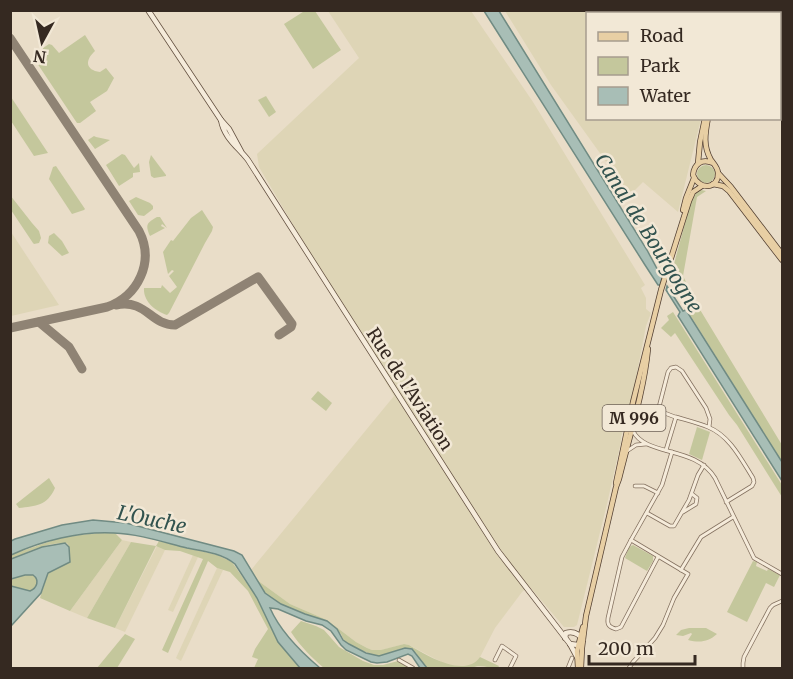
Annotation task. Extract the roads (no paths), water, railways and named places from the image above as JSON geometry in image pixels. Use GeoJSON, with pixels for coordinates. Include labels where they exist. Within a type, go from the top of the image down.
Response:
{"type":"FeatureCollection","features":[{"type":"Feature","properties":{"kind":"main road"},"geometry":{"type":"LineString","coordinates":[[706,120],[705,142],[718,173],[783,254]]}},
{"type":"Feature","properties":{"kind":"main road"},"geometry":{"type":"LineString","coordinates":[[702,186],[697,183],[693,172],[698,164],[706,120]]}},
{"type":"Feature","properties":{"kind":"main road"},"geometry":{"type":"LineString","coordinates":[[698,164],[705,161],[713,164]]}},
{"type":"Feature","properties":{"kind":"main road"},"geometry":{"type":"LineString","coordinates":[[648,349],[662,288],[691,196],[702,186],[712,184],[717,179],[718,173]]}},
{"type":"Feature","properties":{"kind":"main road"},"geometry":{"type":"LineString","coordinates":[[682,221],[686,198],[694,178]]}},
{"type":"Feature","properties":{"kind":"main road"},"geometry":{"type":"LineString","coordinates":[[712,184],[723,186],[729,191],[783,260]]}},
{"type":"Feature","properties":{"kind":"main road","name":"M 996"},"geometry":{"type":"LineString","coordinates":[[582,637],[626,452],[627,439],[632,427],[648,349]]}},
{"type":"Feature","properties":{"kind":"main road","name":"M 996"},"geometry":{"type":"LineString","coordinates":[[616,487],[616,478],[648,349]]}},
{"type":"Feature","properties":{"kind":"main road","name":"M 996"},"geometry":{"type":"LineString","coordinates":[[580,669],[583,626],[586,616]]}},
{"type":"Feature","properties":{"kind":"main road"},"geometry":{"type":"LineString","coordinates":[[578,645],[575,657],[580,669]]}},
{"type":"Feature","properties":{"kind":"street","name":"Rue de l'Aviation"},"geometry":{"type":"LineString","coordinates":[[148,10],[229,129],[242,153],[498,551],[557,628],[569,634]]}},
{"type":"Feature","properties":{"kind":"street"},"geometry":{"type":"LineString","coordinates":[[709,427],[710,419],[706,408],[682,370],[676,367],[671,368],[659,407],[660,411],[709,427],[729,441],[754,480],[752,486],[726,502]]}},
{"type":"Feature","properties":{"kind":"street"},"geometry":{"type":"LineString","coordinates":[[666,450],[676,417]]}},
{"type":"Feature","properties":{"kind":"street"},"geometry":{"type":"LineString","coordinates":[[632,427],[636,438],[646,444],[692,458],[704,465],[713,475],[754,558],[783,574]]}},
{"type":"Feature","properties":{"kind":"street"},"geometry":{"type":"LineString","coordinates":[[627,439],[636,438]]}},
{"type":"Feature","properties":{"kind":"street"},"geometry":{"type":"LineString","coordinates":[[627,439],[636,445]]}},
{"type":"Feature","properties":{"kind":"street"},"geometry":{"type":"LineString","coordinates":[[626,452],[636,445],[646,444]]}},
{"type":"Feature","properties":{"kind":"street"},"geometry":{"type":"LineString","coordinates":[[658,557],[621,627],[616,629],[609,626],[607,623],[622,557],[662,485],[672,452]]}},
{"type":"Feature","properties":{"kind":"street"},"geometry":{"type":"LineString","coordinates":[[647,513],[671,526],[674,525],[692,494],[704,465]]}},
{"type":"Feature","properties":{"kind":"street"},"geometry":{"type":"LineString","coordinates":[[636,486],[644,486],[658,493]]}},
{"type":"Feature","properties":{"kind":"street"},"geometry":{"type":"LineString","coordinates":[[682,513],[696,504],[697,498],[692,494]]}},
{"type":"Feature","properties":{"kind":"street"},"geometry":{"type":"LineString","coordinates":[[681,570],[701,537],[734,517]]}},
{"type":"Feature","properties":{"kind":"street"},"geometry":{"type":"LineString","coordinates":[[629,669],[655,638],[688,574],[631,540]]}},
{"type":"Feature","properties":{"kind":"street"},"geometry":{"type":"LineString","coordinates":[[744,669],[744,657],[770,608],[783,601]]}},
{"type":"Feature","properties":{"kind":"street"},"geometry":{"type":"LineString","coordinates":[[569,634],[583,626]]}},
{"type":"Feature","properties":{"kind":"street"},"geometry":{"type":"LineString","coordinates":[[569,634],[582,637],[578,645],[570,644]]}},
{"type":"Feature","properties":{"kind":"street"},"geometry":{"type":"LineString","coordinates":[[568,669],[575,657],[569,634]]}},
{"type":"Feature","properties":{"kind":"street"},"geometry":{"type":"LineString","coordinates":[[495,660],[502,646],[516,656],[510,669]]}},
{"type":"Feature","properties":{"kind":"street"},"geometry":{"type":"LineString","coordinates":[[399,660],[413,669]]}},
{"type":"Feature","properties":{"kind":"water","name":"Canal de Bourgogne"},"geometry":{"type":"Polygon","coordinates":[[[484,11],[499,11],[647,250],[662,278],[660,285],[645,265],[484,11]]]}},
{"type":"Feature","properties":{"kind":"water","name":"Canal de Bourgogne"},"geometry":{"type":"Polygon","coordinates":[[[667,286],[683,311],[686,310],[782,462],[782,481],[678,316],[680,312],[666,290],[667,286]]]}},
{"type":"Feature","properties":{"kind":"water"},"geometry":{"type":"Polygon","coordinates":[[[93,520],[126,523],[234,551],[242,555],[265,593],[281,604],[327,621],[337,629],[343,640],[366,653],[379,656],[405,648],[412,649],[427,668],[420,668],[408,654],[387,662],[371,662],[346,650],[331,631],[322,625],[270,608],[279,625],[292,641],[320,668],[300,668],[278,642],[257,598],[235,564],[212,553],[133,535],[101,533],[61,538],[11,555],[11,541],[15,539],[62,525],[93,520]]]}},
{"type":"Feature","properties":{"kind":"water"},"geometry":{"type":"Polygon","coordinates":[[[65,543],[69,547],[70,562],[48,573],[41,593],[11,626],[11,586],[30,591],[36,586],[37,581],[33,575],[11,579],[11,559],[42,547],[65,543]]]}},
{"type":"Feature","properties":{"kind":"water label","name":"L'Ouche"},"geometry":{"type":"Point","coordinates":[152,519]}}]}
